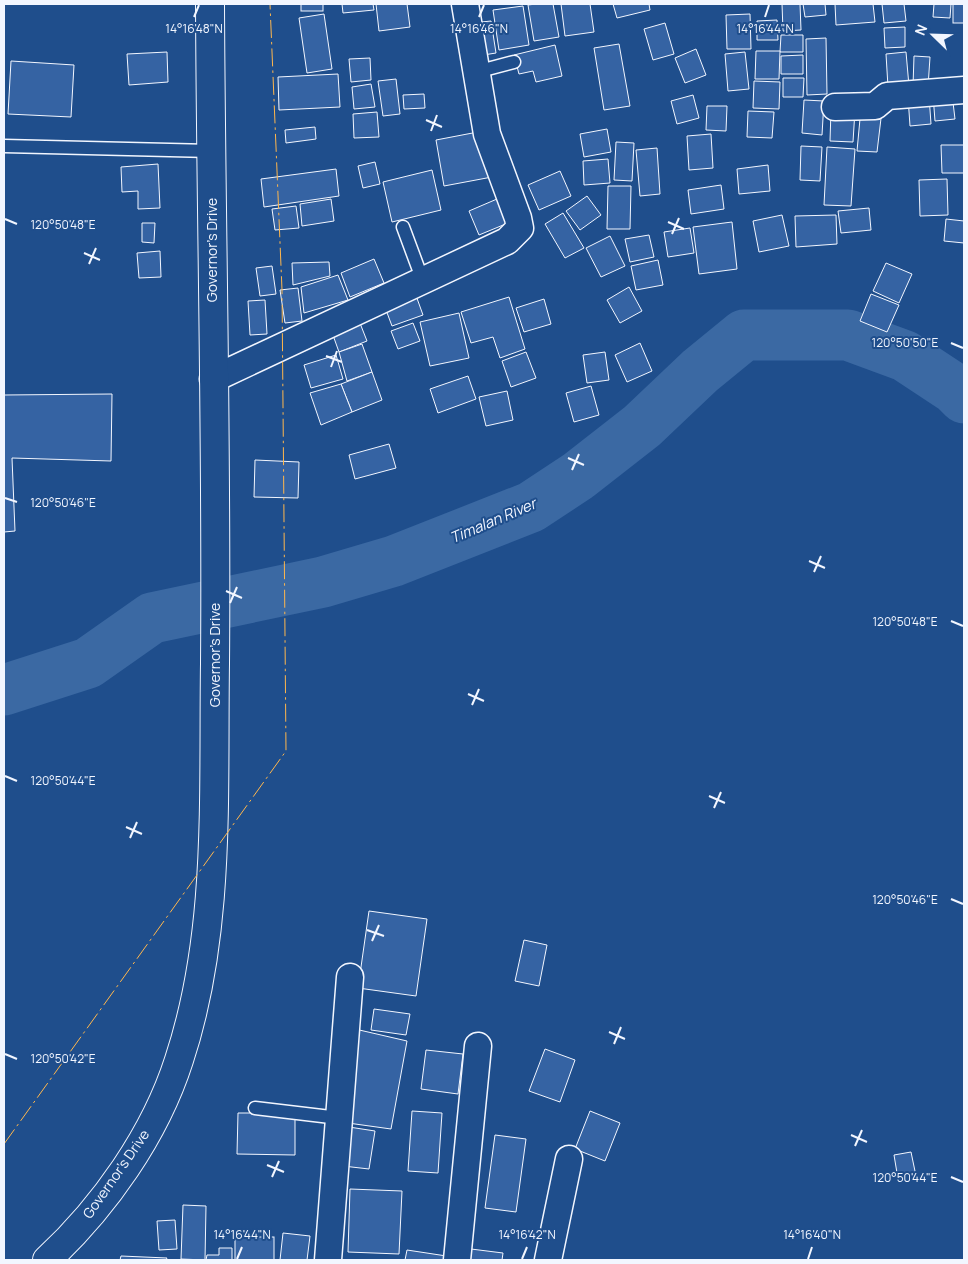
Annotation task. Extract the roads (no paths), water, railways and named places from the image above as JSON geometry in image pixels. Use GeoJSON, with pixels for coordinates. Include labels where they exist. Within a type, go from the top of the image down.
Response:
{"type":"FeatureCollection","features":[{"type":"Feature","properties":{"kind":"main road","name":"Governor's Drive"},"geometry":{"type":"LineString","coordinates":[[47,1260],[105,1194],[140,1142],[166,1096],[190,1026],[204,958],[213,833],[215,632],[210,4]]}},
{"type":"Feature","properties":{"kind":"street"},"geometry":{"type":"LineString","coordinates":[[213,379],[507,242],[520,228],[487,134],[464,4]]}},
{"type":"Feature","properties":{"kind":"street"},"geometry":{"type":"LineString","coordinates":[[835,108],[875,106],[887,96],[964,90]]}},
{"type":"Feature","properties":{"kind":"street"},"geometry":{"type":"LineString","coordinates":[[328,1260],[350,977]]}},
{"type":"Feature","properties":{"kind":"street"},"geometry":{"type":"LineString","coordinates":[[456,1260],[478,1046]]}},
{"type":"Feature","properties":{"kind":"street"},"geometry":{"type":"LineString","coordinates":[[548,1260],[569,1159]]}},
{"type":"Feature","properties":{"kind":"lane"},"geometry":{"type":"LineString","coordinates":[[476,72],[514,62]]}},
{"type":"Feature","properties":{"kind":"lane"},"geometry":{"type":"LineString","coordinates":[[4,146],[211,151]]}},
{"type":"Feature","properties":{"kind":"lane"},"geometry":{"type":"LineString","coordinates":[[403,227],[423,281]]}},
{"type":"Feature","properties":{"kind":"lane"},"geometry":{"type":"LineString","coordinates":[[255,1108],[339,1118]]}},
{"type":"Feature","properties":{"kind":"waterway","name":"Timalan River"},"geometry":{"type":"LineString","coordinates":[[4,690],[88,663],[152,618],[323,582],[394,561],[531,507],[578,476],[642,426],[700,371],[744,335],[848,335],[905,356],[955,389],[964,398]]}}]}
